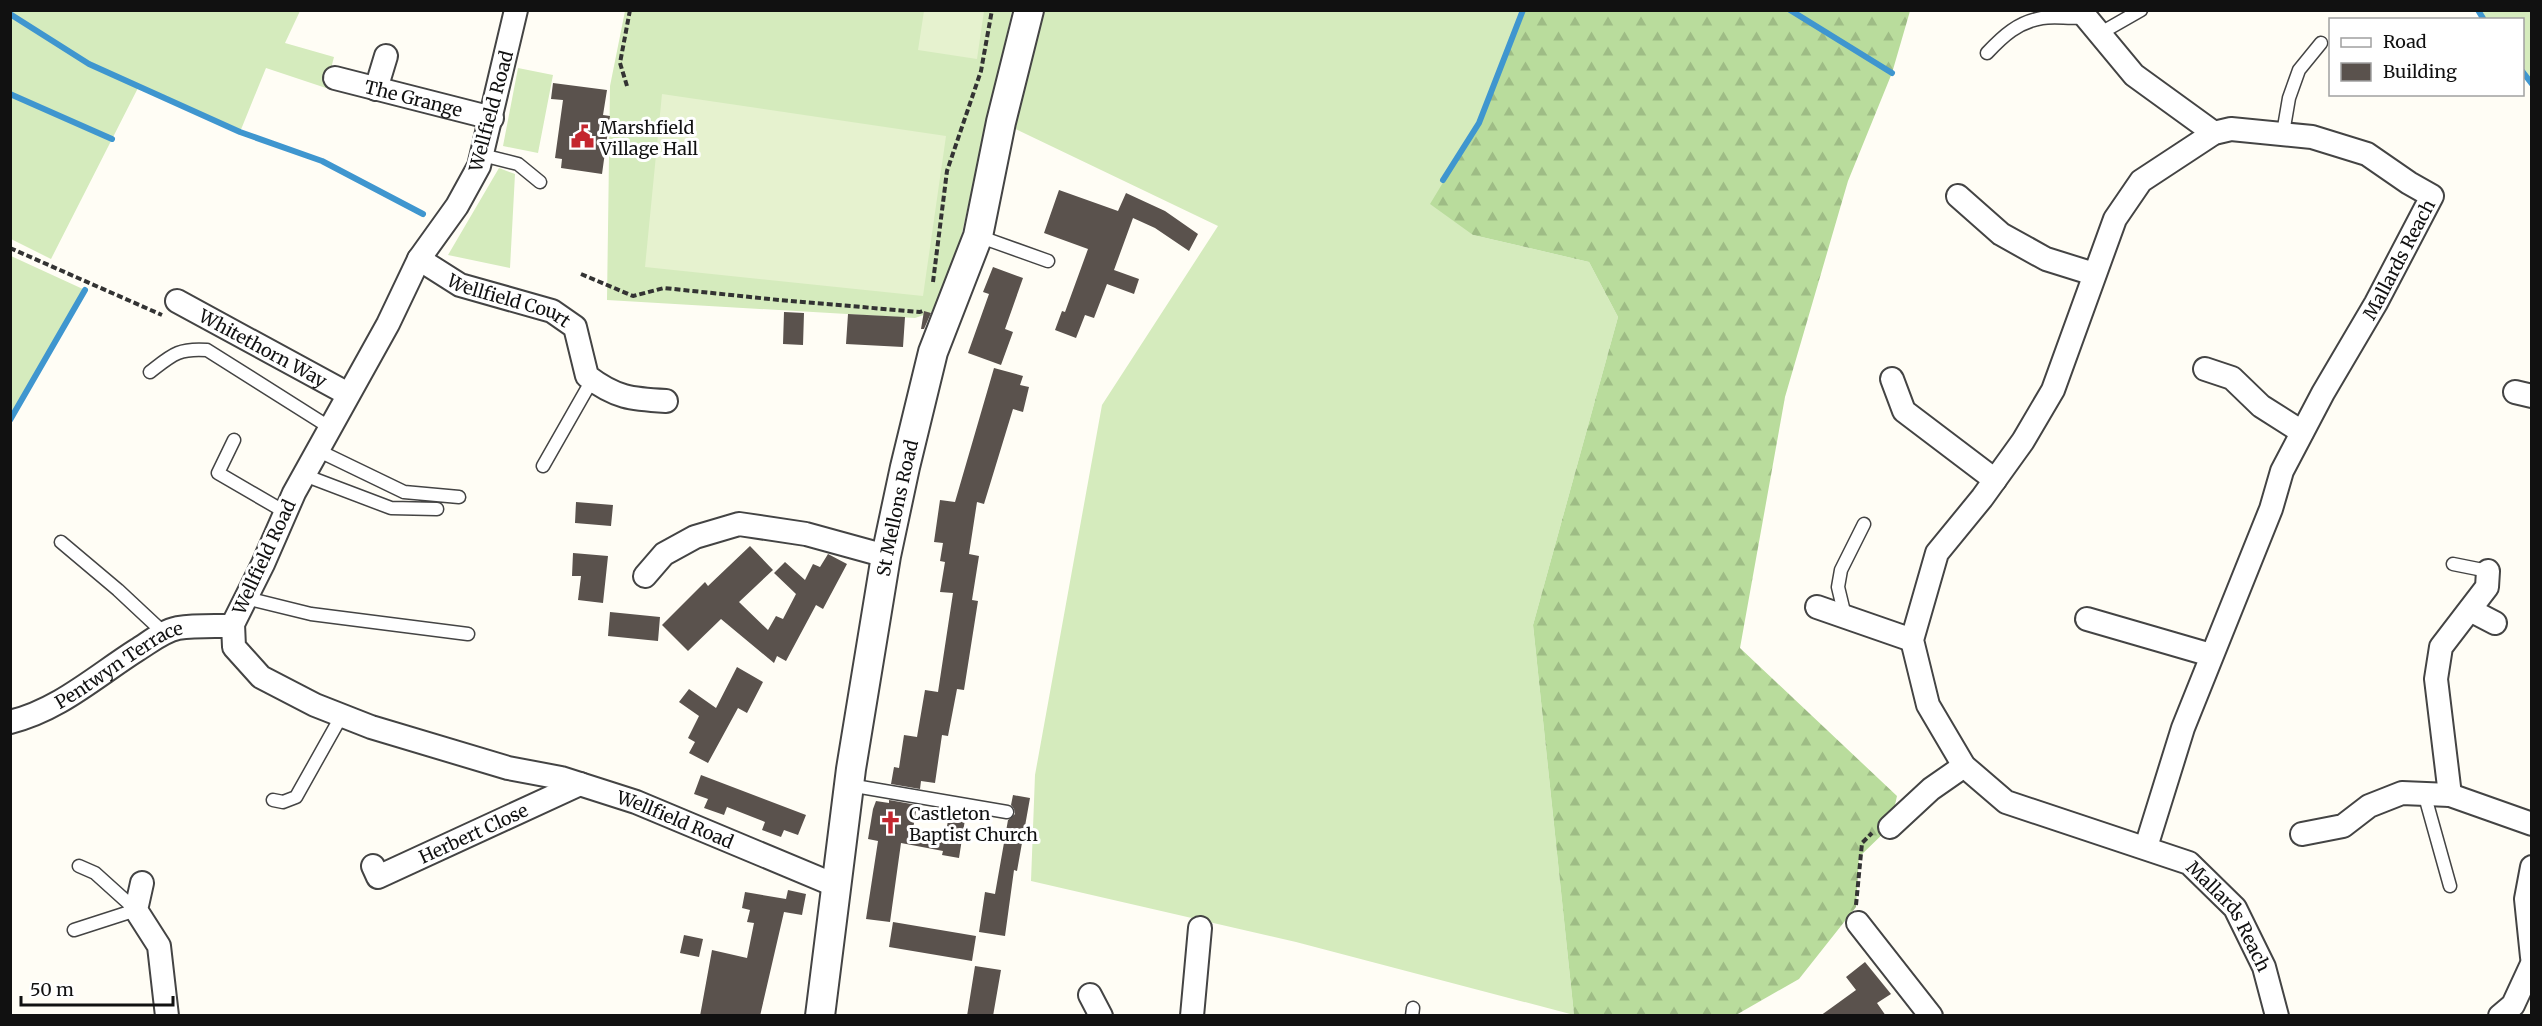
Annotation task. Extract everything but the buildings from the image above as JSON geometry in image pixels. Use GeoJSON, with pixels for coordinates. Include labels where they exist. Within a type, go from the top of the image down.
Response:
{"type":"FeatureCollection","features":[{"type":"Feature","properties":{"kind":"street","name":"Wellfield Road"},"geometry":{"type":"LineString","coordinates":[[516,10],[479,166],[457,206],[419,259],[388,324],[329,427],[285,512],[233,626],[234,647],[261,677],[315,705],[342,716],[370,727],[508,768],[580,784],[664,813],[837,886]]}},
{"type":"Feature","properties":{"kind":"street","name":"St Mellons Road"},"geometry":{"type":"LineString","coordinates":[[820,1016],[849,785],[886,556],[933,351],[978,236],[1001,122],[1029,10]]}},
{"type":"Feature","properties":{"kind":"street"},"geometry":{"type":"LineString","coordinates":[[2088,21],[2134,75],[2214,133]]}},
{"type":"Feature","properties":{"kind":"street"},"geometry":{"type":"LineString","coordinates":[[376,89],[386,56]]}},
{"type":"Feature","properties":{"kind":"street","name":"The Grange"},"geometry":{"type":"LineString","coordinates":[[335,78],[492,118]]}},
{"type":"Feature","properties":{"kind":"street","name":"Mallards Reach"},"geometry":{"type":"LineString","coordinates":[[2146,847],[2183,728],[2271,509],[2282,471],[2376,303],[2432,196],[2409,183],[2367,153],[2312,137],[2231,129],[2214,133],[2141,181],[2115,219],[2054,390],[2023,441],[1937,553],[1912,640],[1928,705],[1964,766],[2006,802],[2189,863],[2235,908],[2264,967],[2277,1016]]}},
{"type":"Feature","properties":{"kind":"street"},"geometry":{"type":"LineString","coordinates":[[1958,196],[2001,234],[2046,259],[2094,274]]}},
{"type":"Feature","properties":{"kind":"street","name":"Wellfield Court"},"geometry":{"type":"LineString","coordinates":[[419,259],[460,285],[552,311],[575,327],[587,376],[592,380]]}},
{"type":"Feature","properties":{"kind":"street","name":"Whitethorn Way"},"geometry":{"type":"LineString","coordinates":[[177,301],[348,394]]}},
{"type":"Feature","properties":{"kind":"street"},"geometry":{"type":"LineString","coordinates":[[2205,369],[2232,378],[2261,406],[2302,432]]}},
{"type":"Feature","properties":{"kind":"street"},"geometry":{"type":"LineString","coordinates":[[592,380],[604,389],[627,399],[666,401]]}},
{"type":"Feature","properties":{"kind":"street"},"geometry":{"type":"LineString","coordinates":[[1892,380],[1904,411],[1995,480]]}},
{"type":"Feature","properties":{"kind":"street"},"geometry":{"type":"LineString","coordinates":[[645,576],[664,554],[695,537],[739,525],[806,534],[886,556]]}},
{"type":"Feature","properties":{"kind":"street"},"geometry":{"type":"LineString","coordinates":[[2450,795],[2436,679],[2441,647],[2487,587],[2488,572]]}},
{"type":"Feature","properties":{"kind":"street"},"geometry":{"type":"LineString","coordinates":[[1817,607],[1912,640]]}},
{"type":"Feature","properties":{"kind":"street"},"geometry":{"type":"LineString","coordinates":[[2470,610],[2495,623]]}},
{"type":"Feature","properties":{"kind":"street"},"geometry":{"type":"LineString","coordinates":[[2087,619],[2211,655]]}},
{"type":"Feature","properties":{"kind":"street","name":"Pentwyn Terrace"},"geometry":{"type":"LineString","coordinates":[[10,722],[29,717],[64,701],[113,665],[164,633],[178,628],[233,626]]}},
{"type":"Feature","properties":{"kind":"street"},"geometry":{"type":"LineString","coordinates":[[1890,827],[1931,789],[1964,766]]}},
{"type":"Feature","properties":{"kind":"street","name":"Herbert Close"},"geometry":{"type":"LineString","coordinates":[[373,866],[378,877],[580,784]]}},
{"type":"Feature","properties":{"kind":"street"},"geometry":{"type":"LineString","coordinates":[[2302,834],[2343,826],[2369,806],[2402,793],[2450,795],[2532,824]]}},
{"type":"Feature","properties":{"kind":"street"},"geometry":{"type":"LineString","coordinates":[[2532,867],[2526,899],[2532,957]]}},
{"type":"Feature","properties":{"kind":"street"},"geometry":{"type":"LineString","coordinates":[[142,883],[136,910],[159,946],[167,1016]]}},
{"type":"Feature","properties":{"kind":"street"},"geometry":{"type":"LineString","coordinates":[[1858,923],[1930,1016]]}},
{"type":"Feature","properties":{"kind":"street"},"geometry":{"type":"LineString","coordinates":[[1192,1016],[1200,928]]}},
{"type":"Feature","properties":{"kind":"street"},"geometry":{"type":"LineString","coordinates":[[2500,1016],[2513,1005],[2532,964]]}},
{"type":"Feature","properties":{"kind":"street"},"geometry":{"type":"LineString","coordinates":[[1090,995],[1102,1015]]}},
{"type":"Feature","properties":{"kind":"lane"},"geometry":{"type":"LineString","coordinates":[[1987,53],[2012,28],[2025,23],[2043,18],[2088,21],[2141,10]]}},
{"type":"Feature","properties":{"kind":"lane"},"geometry":{"type":"LineString","coordinates":[[2283,133],[2289,98],[2299,70],[2321,43]]}},
{"type":"Feature","properties":{"kind":"lane"},"geometry":{"type":"LineString","coordinates":[[482,155],[518,164],[540,182]]}},
{"type":"Feature","properties":{"kind":"lane"},"geometry":{"type":"LineString","coordinates":[[978,236],[1048,261]]}},
{"type":"Feature","properties":{"kind":"lane"},"geometry":{"type":"LineString","coordinates":[[150,372],[169,357],[187,349],[207,350],[329,427]]}},
{"type":"Feature","properties":{"kind":"lane"},"geometry":{"type":"LineString","coordinates":[[543,466],[592,380]]}},
{"type":"Feature","properties":{"kind":"lane"},"geometry":{"type":"LineString","coordinates":[[234,440],[218,473],[285,512]]}},
{"type":"Feature","properties":{"kind":"lane"},"geometry":{"type":"LineString","coordinates":[[317,450],[404,492],[459,496]]}},
{"type":"Feature","properties":{"kind":"lane"},"geometry":{"type":"LineString","coordinates":[[304,475],[391,508],[437,509]]}},
{"type":"Feature","properties":{"kind":"lane"},"geometry":{"type":"LineString","coordinates":[[1845,616],[1838,587],[1841,570],[1864,524]]}},
{"type":"Feature","properties":{"kind":"lane"},"geometry":{"type":"LineString","coordinates":[[61,542],[164,633]]}},
{"type":"Feature","properties":{"kind":"lane"},"geometry":{"type":"LineString","coordinates":[[2453,564],[2488,572]]}},
{"type":"Feature","properties":{"kind":"lane"},"geometry":{"type":"LineString","coordinates":[[246,598],[311,614],[468,634]]}},
{"type":"Feature","properties":{"kind":"lane"},"geometry":{"type":"LineString","coordinates":[[273,800],[283,802],[296,797],[342,716]]}},
{"type":"Feature","properties":{"kind":"lane"},"geometry":{"type":"LineString","coordinates":[[849,785],[1007,812]]}},
{"type":"Feature","properties":{"kind":"lane"},"geometry":{"type":"LineString","coordinates":[[2424,793],[2450,886]]}},
{"type":"Feature","properties":{"kind":"lane"},"geometry":{"type":"LineString","coordinates":[[79,866],[94,873],[136,910]]}},
{"type":"Feature","properties":{"kind":"lane"},"geometry":{"type":"LineString","coordinates":[[74,930],[136,910]]}},
{"type":"Feature","properties":{"kind":"path"},"geometry":{"type":"LineString","coordinates":[[627,86],[620,63],[630,10]]}},
{"type":"Feature","properties":{"kind":"path"},"geometry":{"type":"LineString","coordinates":[[932,286],[947,171],[981,71],[992,10]]}},
{"type":"Feature","properties":{"kind":"path"},"geometry":{"type":"LineString","coordinates":[[10,248],[164,316],[177,301]]}},
{"type":"Feature","properties":{"kind":"path"},"geometry":{"type":"LineString","coordinates":[[581,274],[633,296],[664,288],[920,312],[929,309]]}},
{"type":"Feature","properties":{"kind":"path"},"geometry":{"type":"LineString","coordinates":[[1858,923],[1855,910],[1862,843],[1878,827],[1890,827]]}},
{"type":"Feature","properties":{"kind":"green space"},"geometry":{"type":"Polygon","coordinates":[[[10,11],[300,11],[285,43],[334,57],[326,88],[266,68],[240,132],[139,86],[51,259],[11,239],[10,11]]]}},
{"type":"Feature","properties":{"kind":"green space"},"geometry":{"type":"Polygon","coordinates":[[[625,11],[1012,11],[950,286],[938,310],[915,318],[607,300],[610,86],[625,11]]]}},
{"type":"Feature","properties":{"kind":"green space"},"geometry":{"type":"Polygon","coordinates":[[[924,11],[984,11],[977,59],[918,50],[924,11]]]}},
{"type":"Feature","properties":{"kind":"green space"},"geometry":{"type":"Polygon","coordinates":[[[1029,11],[1523,11],[1479,123],[1443,180],[1473,235],[1589,262],[1618,317],[1533,625],[1574,1015],[1296,942],[1031,881],[1035,775],[1102,405],[1218,226],[1001,122],[1029,11]]]}},
{"type":"Feature","properties":{"kind":"green space"},"geometry":{"type":"Polygon","coordinates":[[[1523,11],[1910,11],[1892,73],[1848,181],[1785,397],[1740,648],[1897,796],[1890,827],[1859,857],[1856,907],[1799,979],[1736,1015],[1574,1015],[1533,625],[1618,317],[1589,262],[1473,235],[1430,204],[1479,123],[1523,11]]]}},
{"type":"Feature","properties":{"kind":"green space"},"geometry":{"type":"Polygon","coordinates":[[[2478,11],[2531,11],[2531,84],[2524,73],[2524,18],[2483,18],[2478,11]]]}},
{"type":"Feature","properties":{"kind":"green space"},"geometry":{"type":"Polygon","coordinates":[[[518,68],[553,75],[538,153],[503,146],[518,68]]]}},
{"type":"Feature","properties":{"kind":"green space"},"geometry":{"type":"Polygon","coordinates":[[[662,94],[946,136],[923,296],[645,267],[662,94]]]}},
{"type":"Feature","properties":{"kind":"green space"},"geometry":{"type":"Polygon","coordinates":[[[499,168],[515,174],[510,268],[448,255],[499,168]]]}},
{"type":"Feature","properties":{"kind":"green space"},"geometry":{"type":"Polygon","coordinates":[[[11,256],[85,290],[11,420],[11,256]]]}},
{"type":"Feature","properties":{"kind":"waterway"},"geometry":{"type":"LineString","coordinates":[[1443,180],[1479,123],[1523,10]]}},
{"type":"Feature","properties":{"kind":"waterway"},"geometry":{"type":"LineString","coordinates":[[1790,10],[1892,73]]}},
{"type":"Feature","properties":{"kind":"waterway"},"geometry":{"type":"LineString","coordinates":[[2478,10],[2483,18]]}},
{"type":"Feature","properties":{"kind":"waterway"},"geometry":{"type":"LineString","coordinates":[[10,14],[89,64],[240,132],[322,161],[423,214]]}},
{"type":"Feature","properties":{"kind":"waterway"},"geometry":{"type":"LineString","coordinates":[[2524,74],[2532,84]]}},
{"type":"Feature","properties":{"kind":"waterway"},"geometry":{"type":"LineString","coordinates":[[10,94],[112,139]]}},
{"type":"Feature","properties":{"kind":"waterway"},"geometry":{"type":"LineString","coordinates":[[10,420],[85,290]]}},
{"type":"Feature","properties":{"kind":"place","name":"Marshfield Village Hall"},"geometry":{"type":"Point","coordinates":[582,137]}},
{"type":"Feature","properties":{"kind":"place","name":"Castleton Baptist Church"},"geometry":{"type":"Point","coordinates":[891,823]}}]}
